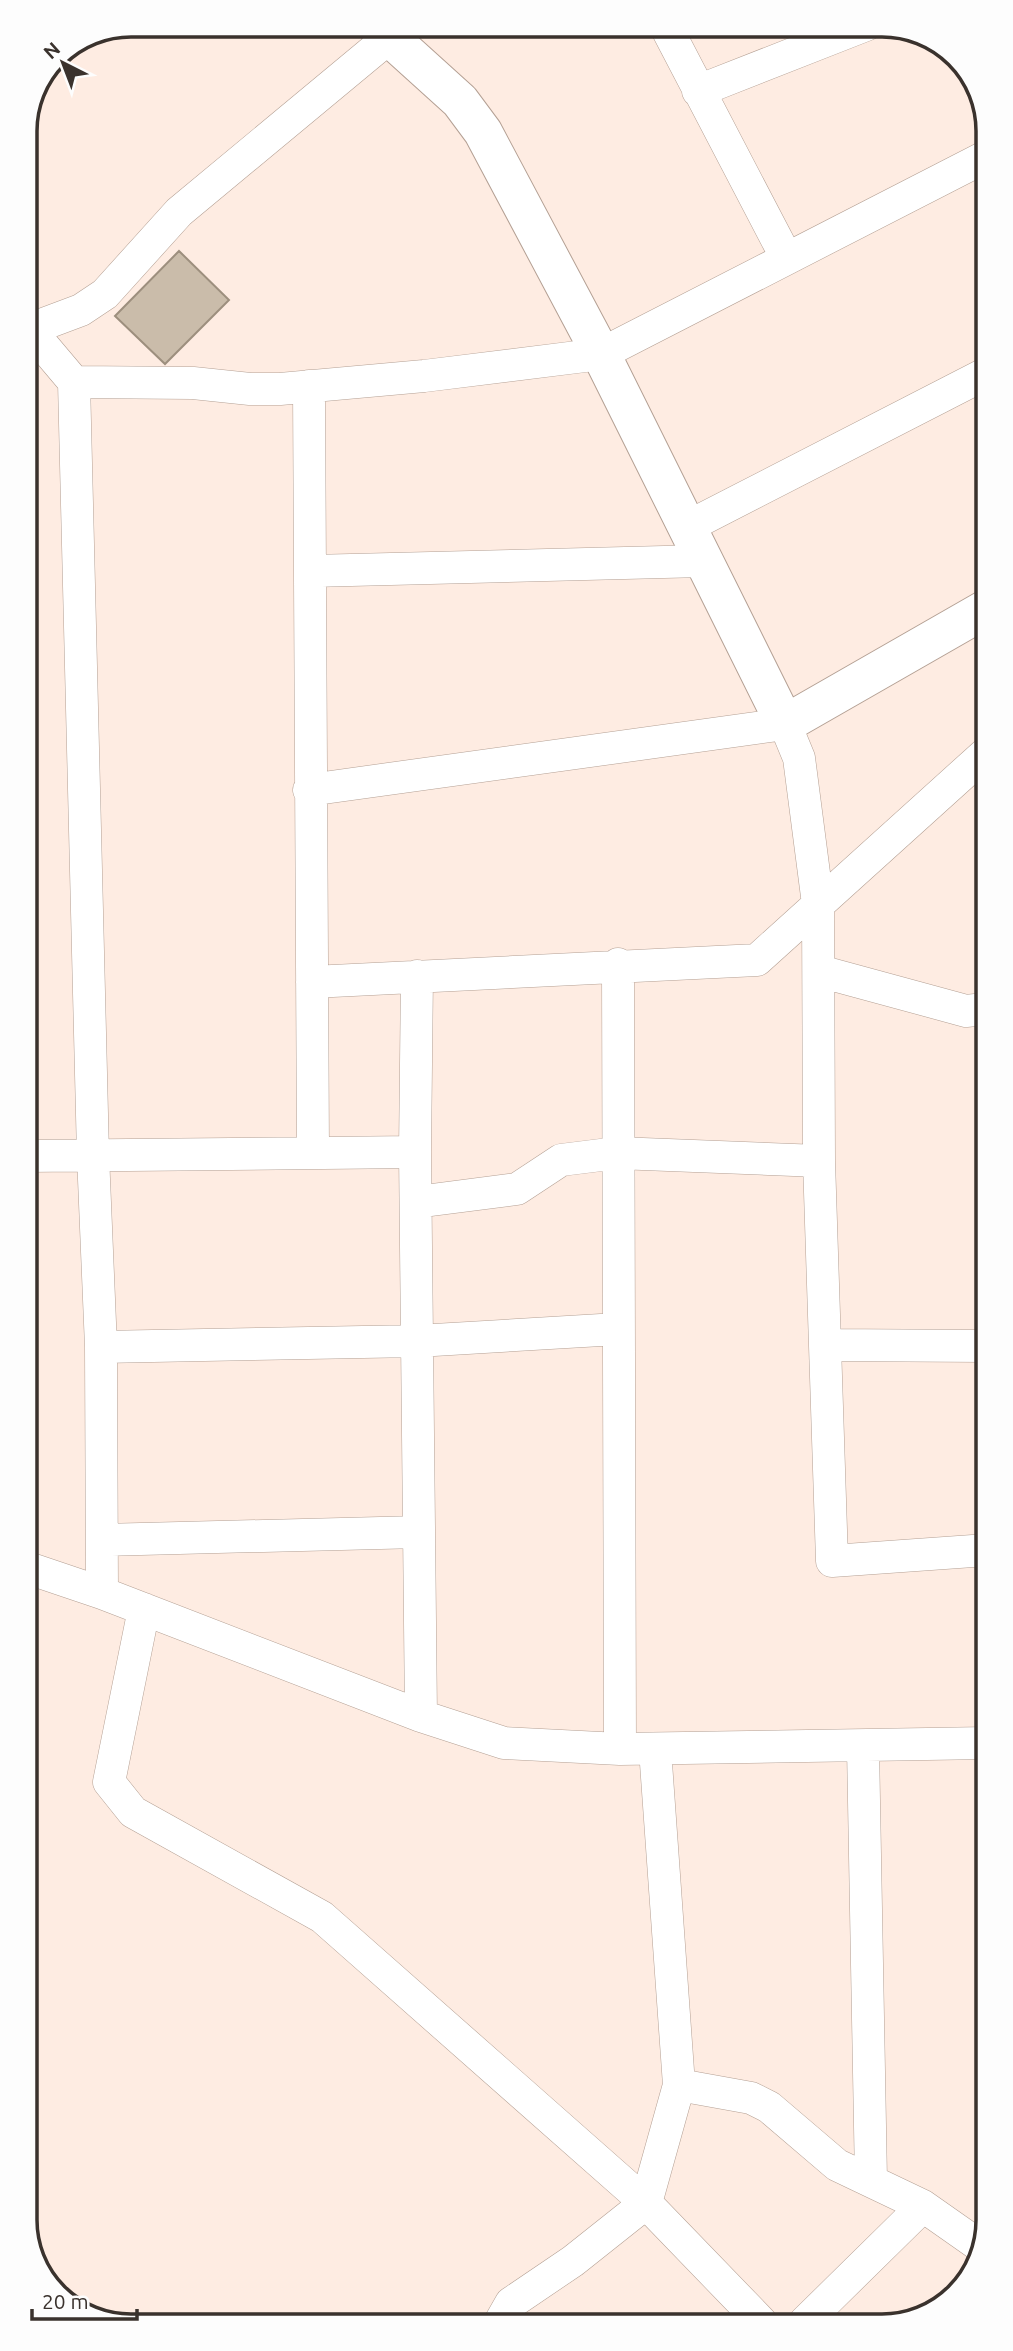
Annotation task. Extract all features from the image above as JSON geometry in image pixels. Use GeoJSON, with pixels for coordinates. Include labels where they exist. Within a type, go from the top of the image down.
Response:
{"type":"FeatureCollection","features":[{"type":"Feature","properties":{"kind":"street"},"geometry":{"type":"LineString","coordinates":[[37,324],[81,310],[105,294],[179,212],[375,37]]}},
{"type":"Feature","properties":{"kind":"street"},"geometry":{"type":"LineString","coordinates":[[390,37],[473,114],[601,354],[785,724],[799,758],[818,904],[819,1161],[832,1561],[976,1551]]}},
{"type":"Feature","properties":{"kind":"street"},"geometry":{"type":"LineString","coordinates":[[671,37],[786,257]]}},
{"type":"Feature","properties":{"kind":"street"},"geometry":{"type":"LineString","coordinates":[[698,91],[835,37]]}},
{"type":"Feature","properties":{"kind":"street"},"geometry":{"type":"LineString","coordinates":[[74,382],[193,383],[250,390],[424,376],[601,354],[976,162]]}},
{"type":"Feature","properties":{"kind":"street"},"geometry":{"type":"LineString","coordinates":[[37,340],[74,382],[93,1155],[101,1347],[102,1593]]}},
{"type":"Feature","properties":{"kind":"street"},"geometry":{"type":"LineString","coordinates":[[310,571],[695,544],[976,380]]}},
{"type":"Feature","properties":{"kind":"street"},"geometry":{"type":"LineString","coordinates":[[309,386],[309,790],[313,1153]]}},
{"type":"Feature","properties":{"kind":"street"},"geometry":{"type":"LineString","coordinates":[[309,790],[785,724],[976,615]]}},
{"type":"Feature","properties":{"kind":"street"},"geometry":{"type":"LineString","coordinates":[[312,982],[618,964],[757,960],[976,762]]}},
{"type":"Feature","properties":{"kind":"street"},"geometry":{"type":"LineString","coordinates":[[618,964],[620,1749]]}},
{"type":"Feature","properties":{"kind":"street"},"geometry":{"type":"LineString","coordinates":[[819,971],[966,1011],[976,1010]]}},
{"type":"Feature","properties":{"kind":"street"},"geometry":{"type":"LineString","coordinates":[[418,976],[415,1152],[421,1716]]}},
{"type":"Feature","properties":{"kind":"street"},"geometry":{"type":"LineString","coordinates":[[37,1156],[415,1152]]}},
{"type":"Feature","properties":{"kind":"street"},"geometry":{"type":"LineString","coordinates":[[416,1202],[517,1189],[561,1160],[617,1153],[819,1161]]}},
{"type":"Feature","properties":{"kind":"street"},"geometry":{"type":"LineString","coordinates":[[101,1347],[417,1342],[618,1329]]}},
{"type":"Feature","properties":{"kind":"street"},"geometry":{"type":"LineString","coordinates":[[825,1345],[976,1346]]}},
{"type":"Feature","properties":{"kind":"street"},"geometry":{"type":"LineString","coordinates":[[102,1541],[419,1532]]}},
{"type":"Feature","properties":{"kind":"street"},"geometry":{"type":"LineString","coordinates":[[37,1571],[102,1593],[421,1716],[504,1743],[620,1749],[863,1748],[976,1743]]}},
{"type":"Feature","properties":{"kind":"street"},"geometry":{"type":"LineString","coordinates":[[144,1609],[109,1782],[132,1812],[323,1917],[646,2203],[753,2314]]}},
{"type":"Feature","properties":{"kind":"street"},"geometry":{"type":"LineString","coordinates":[[863,1748],[871,2180]]}},
{"type":"Feature","properties":{"kind":"street"},"geometry":{"type":"LineString","coordinates":[[505,2314],[511,2303],[573,2261],[646,2203],[679,2085],[655,1749]]}},
{"type":"Feature","properties":{"kind":"street"},"geometry":{"type":"LineString","coordinates":[[679,2085],[751,2098],[769,2107],[837,2165],[923,2206],[973,2241]]}},
{"type":"Feature","properties":{"kind":"street"},"geometry":{"type":"LineString","coordinates":[[813,2314],[923,2206]]}},
{"type":"Feature","properties":{"kind":"building"},"geometry":{"type":"Polygon","coordinates":[[[179,251],[229,300],[165,364],[115,316],[179,251]]]}}]}
